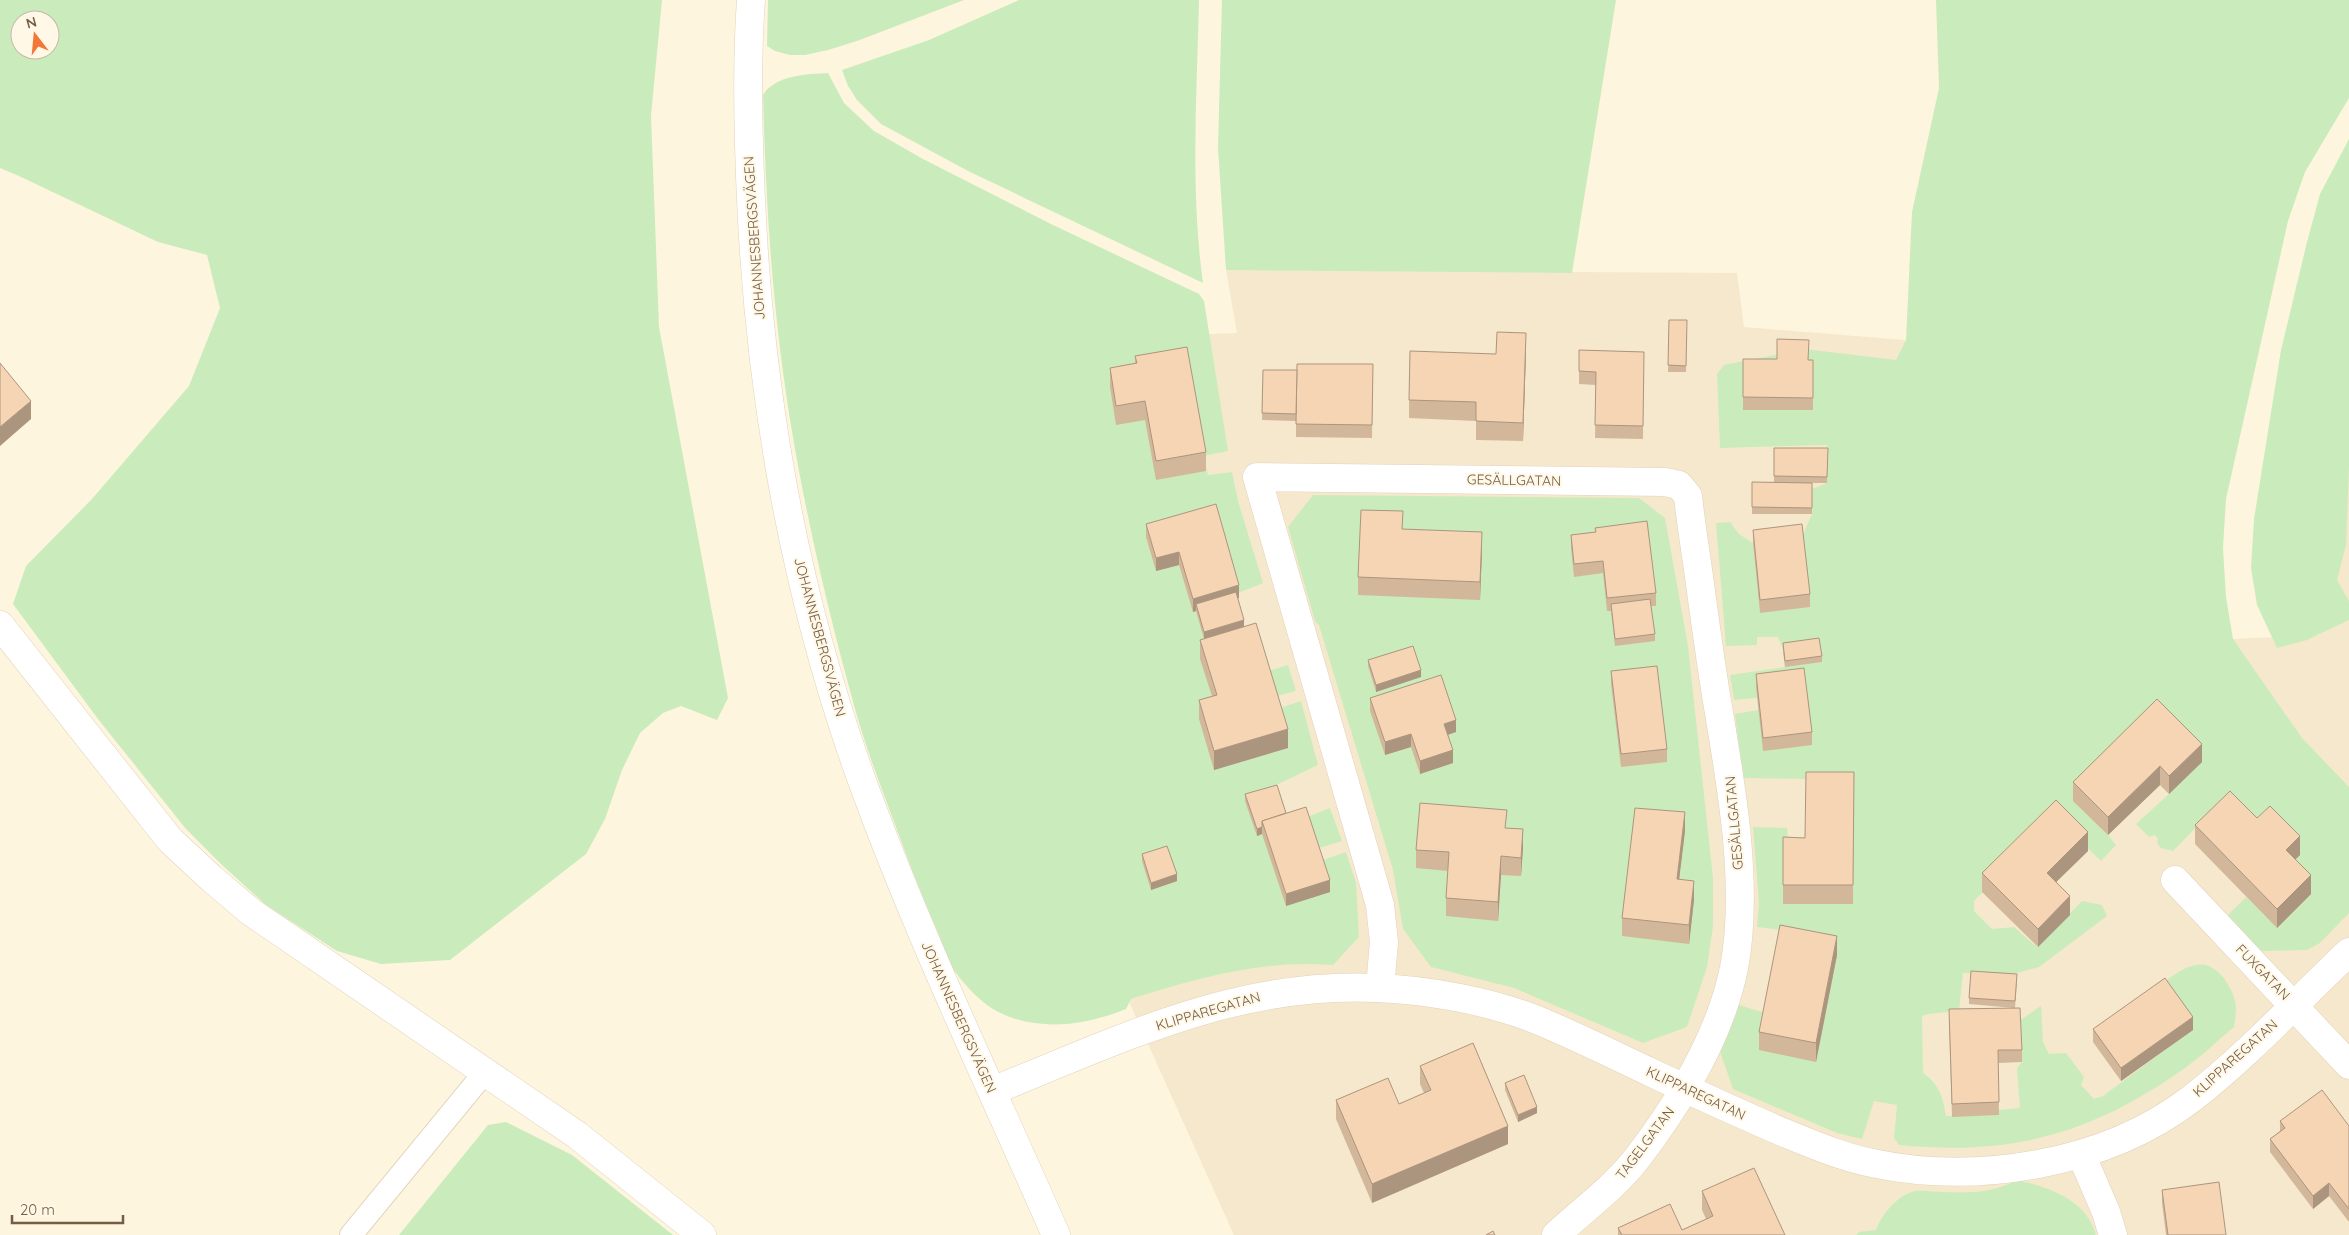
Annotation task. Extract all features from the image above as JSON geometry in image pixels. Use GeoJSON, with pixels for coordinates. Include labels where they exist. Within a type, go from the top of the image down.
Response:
{"type":"FeatureCollection","features":[{"type":"Feature","properties":{"kind":"street","name":"JOHANNESBERGSVÄGEN"},"geometry":{"type":"LineString","coordinates":[[750,0],[748,32],[749,152],[754,274],[766,382],[779,464],[803,580],[835,698],[864,787],[926,945],[1056,1235]]}},
{"type":"Feature","properties":{"kind":"street","name":"GESÄLLGATAN"},"geometry":{"type":"LineString","coordinates":[[1380,988],[1384,942],[1380,905],[1257,477],[1655,482],[1679,486],[1688,496],[1713,675],[1730,774],[1739,884],[1738,935],[1734,968],[1716,1026],[1685,1088]]}},
{"type":"Feature","properties":{"kind":"street"},"geometry":{"type":"LineString","coordinates":[[0,625],[170,840],[212,879],[251,912],[577,1135],[702,1235]]}},
{"type":"Feature","properties":{"kind":"street","name":"FUXGATAN"},"geometry":{"type":"LineString","coordinates":[[2175,880],[2294,1004],[2349,1065]]}},
{"type":"Feature","properties":{"kind":"street","name":"KLIPPAREGATAN"},"geometry":{"type":"LineString","coordinates":[[992,1090],[1166,1021],[1224,1003],[1284,991],[1330,987],[1380,988],[1481,1003],[1534,1019],[1826,1150],[1870,1163],[1919,1171],[1977,1172],[2026,1166],[2081,1154],[2159,1120],[2188,1101],[2217,1078],[2349,952]]}},
{"type":"Feature","properties":{"kind":"street","name":"TAGELGATAN"},"geometry":{"type":"LineString","coordinates":[[1556,1235],[1603,1195],[1637,1158],[1685,1088]]}},
{"type":"Feature","properties":{"kind":"street"},"geometry":{"type":"LineString","coordinates":[[2081,1154],[2106,1212],[2113,1235]]}},
{"type":"Feature","properties":{"kind":"lane"},"geometry":{"type":"LineString","coordinates":[[351,1235],[485,1072]]}},
{"type":"Feature","properties":{"kind":"shaded area"},"geometry":{"type":"Polygon","coordinates":[[[1226,270],[1737,273],[1744,327],[1905,340],[1930,592],[1983,696],[2234,639],[2320,635],[2349,379],[2349,1235],[1234,1235],[1045,815],[920,346],[1237,333],[1226,270]]]}},
{"type":"Feature","properties":{"kind":"green space"},"geometry":{"type":"Polygon","coordinates":[[[0,0],[662,0],[651,116],[659,327],[728,698],[717,720],[681,706],[663,713],[640,733],[622,770],[605,819],[586,854],[450,960],[381,964],[337,951],[266,905],[186,829],[98,719],[13,604],[26,566],[92,499],[189,386],[220,308],[207,255],[158,242],[0,168],[0,0]]]}},
{"type":"Feature","properties":{"kind":"green space"},"geometry":{"type":"Polygon","coordinates":[[[768,0],[964,0],[857,41],[805,55],[790,55],[775,51],[767,46],[768,0]]]}},
{"type":"Feature","properties":{"kind":"green space"},"geometry":{"type":"Polygon","coordinates":[[[1019,0],[1199,0],[1195,177],[1203,283],[968,171],[881,124],[857,100],[848,86],[842,70],[929,40],[1019,0]]]}},
{"type":"Feature","properties":{"kind":"green space"},"geometry":{"type":"Polygon","coordinates":[[[1222,0],[1616,0],[1572,273],[1226,270],[1218,148],[1222,0]]]}},
{"type":"Feature","properties":{"kind":"green space"},"geometry":{"type":"Polygon","coordinates":[[[1936,0],[2349,0],[2349,98],[2305,172],[2288,221],[2226,499],[2223,548],[2226,597],[2233,639],[2302,738],[2349,787],[2349,913],[2320,943],[2307,950],[2259,951],[2227,916],[2246,897],[2277,927],[2222,801],[2173,851],[2161,848],[2157,843],[2158,839],[2155,835],[2149,837],[2136,824],[2169,794],[2157,718],[2108,835],[2116,845],[2101,861],[2056,818],[1974,901],[1974,911],[1992,929],[2014,927],[2037,947],[2082,901],[2102,905],[2107,916],[2039,967],[2017,973],[1963,973],[1959,1011],[1922,1016],[1923,1073],[1937,1086],[1946,1116],[1999,1115],[1999,1110],[2020,1108],[2017,1068],[2022,1062],[2020,1020],[2041,1006],[2043,1042],[2049,1054],[2066,1053],[2084,1077],[2081,1085],[2094,1099],[2103,1096],[2192,1030],[2161,985],[2176,973],[2194,965],[2212,967],[2227,982],[2235,1001],[2234,1027],[2198,1058],[2151,1091],[2083,1124],[2050,1135],[2015,1143],[1978,1147],[1940,1148],[1899,1145],[1894,1138],[1897,1105],[1874,1101],[1862,1139],[1837,1133],[1733,1089],[1718,1046],[1739,1005],[1765,1013],[1788,931],[1757,927],[1759,903],[1753,827],[1787,828],[1788,839],[1853,904],[1854,791],[1807,779],[1743,778],[1735,714],[1758,710],[1757,698],[1734,700],[1730,675],[1785,667],[1783,650],[1778,637],[1757,637],[1757,645],[1726,646],[1716,523],[1730,522],[1739,534],[1753,543],[1760,613],[1802,537],[1812,514],[1812,489],[1827,483],[1827,445],[1720,448],[1717,374],[1724,365],[1805,349],[1896,360],[1906,340],[1912,212],[1939,88],[1936,0]]]}},
{"type":"Feature","properties":{"kind":"green space"},"geometry":{"type":"Polygon","coordinates":[[[828,73],[844,103],[874,131],[923,159],[1053,225],[1199,294],[1204,301],[1228,451],[1203,456],[1208,475],[1232,472],[1238,501],[1263,583],[1238,593],[1236,599],[1244,627],[1204,639],[1265,672],[1288,665],[1296,691],[1273,697],[1277,709],[1301,701],[1318,765],[1274,786],[1287,825],[1330,808],[1342,841],[1316,849],[1320,861],[1346,852],[1356,883],[1359,937],[1333,965],[1282,965],[1206,977],[1131,999],[1126,1009],[1110,1015],[1076,1023],[1059,1024],[1025,1022],[993,1009],[970,990],[951,966],[877,776],[858,718],[840,654],[808,516],[784,376],[770,243],[763,95],[768,88],[783,80],[801,75],[828,73]]]}},
{"type":"Feature","properties":{"kind":"green space"},"geometry":{"type":"Polygon","coordinates":[[[2349,139],[2349,467],[2346,545],[2337,580],[2349,601],[2349,620],[2307,640],[2277,648],[2257,605],[2251,568],[2254,519],[2281,350],[2307,242],[2320,194],[2349,139]]]}},
{"type":"Feature","properties":{"kind":"green space"},"geometry":{"type":"Polygon","coordinates":[[[1313,495],[1639,498],[1665,518],[1688,646],[1713,878],[1713,926],[1707,967],[1687,1027],[1643,1043],[1514,988],[1431,967],[1403,929],[1393,870],[1319,625],[1315,621],[1288,527],[1313,495]]]}},
{"type":"Feature","properties":{"kind":"green space"},"geometry":{"type":"Polygon","coordinates":[[[506,1122],[572,1155],[673,1235],[399,1235],[488,1125],[506,1122]]]}},
{"type":"Feature","properties":{"kind":"green space"},"geometry":{"type":"Polygon","coordinates":[[[2017,1180],[2054,1191],[2065,1197],[2084,1213],[2096,1235],[1856,1235],[1859,1232],[1876,1230],[1891,1206],[1909,1193],[1916,1191],[1972,1192],[1990,1190],[2017,1180]]]}},
{"type":"Feature","properties":{"kind":"building"},"geometry":{"type":"Polygon","coordinates":[[[1669,320],[1687,320],[1686,366],[1668,365],[1669,320]]]}},
{"type":"Feature","properties":{"kind":"building"},"geometry":{"type":"Polygon","coordinates":[[[1497,332],[1526,333],[1523,423],[1476,421],[1476,402],[1409,400],[1410,351],[1496,354],[1497,332]]]}},
{"type":"Feature","properties":{"kind":"building"},"geometry":{"type":"Polygon","coordinates":[[[1777,339],[1809,340],[1808,360],[1813,360],[1813,398],[1743,397],[1743,359],[1777,359],[1777,339]]]}},
{"type":"Feature","properties":{"kind":"building"},"geometry":{"type":"Polygon","coordinates":[[[1187,347],[1206,452],[1156,461],[1145,401],[1116,406],[1110,368],[1137,363],[1135,356],[1187,347]]]}},
{"type":"Feature","properties":{"kind":"building"},"geometry":{"type":"Polygon","coordinates":[[[1579,350],[1644,352],[1643,426],[1595,425],[1596,372],[1579,371],[1579,350]]]}},
{"type":"Feature","properties":{"kind":"building"},"geometry":{"type":"Polygon","coordinates":[[[0,363],[31,401],[0,427],[0,363]]]}},
{"type":"Feature","properties":{"kind":"building"},"geometry":{"type":"Polygon","coordinates":[[[1297,364],[1373,364],[1372,425],[1296,424],[1297,364]]]}},
{"type":"Feature","properties":{"kind":"building"},"geometry":{"type":"Polygon","coordinates":[[[1263,370],[1297,370],[1296,414],[1262,413],[1263,370]]]}},
{"type":"Feature","properties":{"kind":"building"},"geometry":{"type":"Polygon","coordinates":[[[1774,448],[1828,448],[1827,477],[1774,476],[1774,448]]]}},
{"type":"Feature","properties":{"kind":"building"},"geometry":{"type":"Polygon","coordinates":[[[1752,482],[1812,483],[1812,508],[1752,507],[1752,482]]]}},
{"type":"Feature","properties":{"kind":"building"},"geometry":{"type":"Polygon","coordinates":[[[1216,504],[1239,585],[1193,599],[1179,552],[1156,558],[1146,524],[1216,504]]]}},
{"type":"Feature","properties":{"kind":"building"},"geometry":{"type":"Polygon","coordinates":[[[1361,510],[1403,511],[1402,529],[1482,532],[1480,582],[1358,577],[1361,510]]]}},
{"type":"Feature","properties":{"kind":"building"},"geometry":{"type":"Polygon","coordinates":[[[1647,521],[1656,593],[1607,598],[1603,561],[1574,564],[1571,535],[1596,532],[1595,528],[1647,521]]]}},
{"type":"Feature","properties":{"kind":"building"},"geometry":{"type":"Polygon","coordinates":[[[1802,524],[1810,594],[1760,600],[1753,530],[1802,524]]]}},
{"type":"Feature","properties":{"kind":"building"},"geometry":{"type":"Polygon","coordinates":[[[1236,592],[1244,620],[1204,632],[1196,604],[1236,592]]]}},
{"type":"Feature","properties":{"kind":"building"},"geometry":{"type":"Polygon","coordinates":[[[1650,599],[1655,634],[1615,639],[1611,604],[1650,599]]]}},
{"type":"Feature","properties":{"kind":"building"},"geometry":{"type":"Polygon","coordinates":[[[1256,623],[1288,729],[1214,751],[1199,700],[1217,695],[1200,640],[1256,623]]]}},
{"type":"Feature","properties":{"kind":"building"},"geometry":{"type":"Polygon","coordinates":[[[1819,638],[1822,656],[1785,661],[1783,643],[1819,638]]]}},
{"type":"Feature","properties":{"kind":"building"},"geometry":{"type":"Polygon","coordinates":[[[1413,646],[1421,670],[1376,685],[1368,660],[1413,646]]]}},
{"type":"Feature","properties":{"kind":"building"},"geometry":{"type":"Polygon","coordinates":[[[1657,666],[1667,749],[1621,754],[1611,671],[1657,666]]]}},
{"type":"Feature","properties":{"kind":"building"},"geometry":{"type":"Polygon","coordinates":[[[1804,668],[1812,732],[1763,738],[1756,674],[1804,668]]]}},
{"type":"Feature","properties":{"kind":"building"},"geometry":{"type":"Polygon","coordinates":[[[1441,675],[1456,720],[1444,724],[1453,750],[1420,761],[1411,734],[1385,742],[1370,698],[1441,675]]]}},
{"type":"Feature","properties":{"kind":"building"},"geometry":{"type":"Polygon","coordinates":[[[2157,699],[2202,744],[2169,776],[2160,766],[2108,817],[2073,782],[2157,699]]]}},
{"type":"Feature","properties":{"kind":"building"},"geometry":{"type":"Polygon","coordinates":[[[1806,772],[1854,772],[1853,885],[1783,885],[1783,837],[1805,838],[1806,772]]]}},
{"type":"Feature","properties":{"kind":"building"},"geometry":{"type":"Polygon","coordinates":[[[1277,785],[1286,813],[1262,821],[1262,827],[1257,829],[1245,794],[1277,785]]]}},
{"type":"Feature","properties":{"kind":"building"},"geometry":{"type":"Polygon","coordinates":[[[2230,791],[2257,818],[2270,806],[2300,836],[2286,850],[2311,875],[2277,909],[2195,825],[2230,791]]]}},
{"type":"Feature","properties":{"kind":"building"},"geometry":{"type":"Polygon","coordinates":[[[2056,800],[2088,832],[2047,873],[2070,896],[2038,929],[1982,873],[2056,800]]]}},
{"type":"Feature","properties":{"kind":"building"},"geometry":{"type":"Polygon","coordinates":[[[1420,803],[1507,810],[1505,828],[1523,829],[1521,858],[1501,856],[1498,902],[1446,898],[1449,852],[1416,850],[1420,803]]]}},
{"type":"Feature","properties":{"kind":"building"},"geometry":{"type":"Polygon","coordinates":[[[1306,807],[1330,880],[1286,894],[1262,821],[1306,807]]]}},
{"type":"Feature","properties":{"kind":"building"},"geometry":{"type":"Polygon","coordinates":[[[1635,808],[1685,812],[1677,879],[1694,881],[1689,925],[1622,918],[1635,808]]]}},
{"type":"Feature","properties":{"kind":"building"},"geometry":{"type":"Polygon","coordinates":[[[1167,846],[1177,874],[1151,883],[1142,854],[1167,846]]]}},
{"type":"Feature","properties":{"kind":"building"},"geometry":{"type":"Polygon","coordinates":[[[1780,925],[1837,936],[1816,1043],[1759,1032],[1780,925]]]}},
{"type":"Feature","properties":{"kind":"building"},"geometry":{"type":"Polygon","coordinates":[[[1971,971],[2017,974],[2015,1001],[1969,998],[1971,971]]]}},
{"type":"Feature","properties":{"kind":"building"},"geometry":{"type":"Polygon","coordinates":[[[2165,978],[2193,1017],[2121,1068],[2093,1029],[2165,978]]]}},
{"type":"Feature","properties":{"kind":"building"},"geometry":{"type":"Polygon","coordinates":[[[2020,1008],[2022,1050],[1998,1050],[1999,1102],[1952,1104],[1949,1009],[2020,1008]]]}},
{"type":"Feature","properties":{"kind":"building"},"geometry":{"type":"Polygon","coordinates":[[[1473,1043],[1508,1126],[1372,1184],[1336,1100],[1388,1078],[1399,1104],[1431,1090],[1420,1066],[1473,1043]]]}},
{"type":"Feature","properties":{"kind":"building"},"geometry":{"type":"Polygon","coordinates":[[[1524,1075],[1537,1107],[1518,1115],[1505,1083],[1524,1075]]]}},
{"type":"Feature","properties":{"kind":"building"},"geometry":{"type":"Polygon","coordinates":[[[2322,1090],[2349,1126],[2349,1209],[2329,1183],[2313,1196],[2270,1139],[2285,1128],[2280,1121],[2322,1090]]]}},
{"type":"Feature","properties":{"kind":"building"},"geometry":{"type":"Polygon","coordinates":[[[1754,1168],[1785,1235],[1622,1235],[1618,1228],[1670,1204],[1682,1230],[1713,1216],[1702,1191],[1754,1168]]]}},
{"type":"Feature","properties":{"kind":"building"},"geometry":{"type":"Polygon","coordinates":[[[2219,1182],[2226,1235],[2168,1235],[2162,1190],[2219,1182]]]}},
{"type":"Feature","properties":{"kind":"building"},"geometry":{"type":"Polygon","coordinates":[[[1493,1231],[1495,1235],[1486,1235],[1493,1231]]]}}]}
